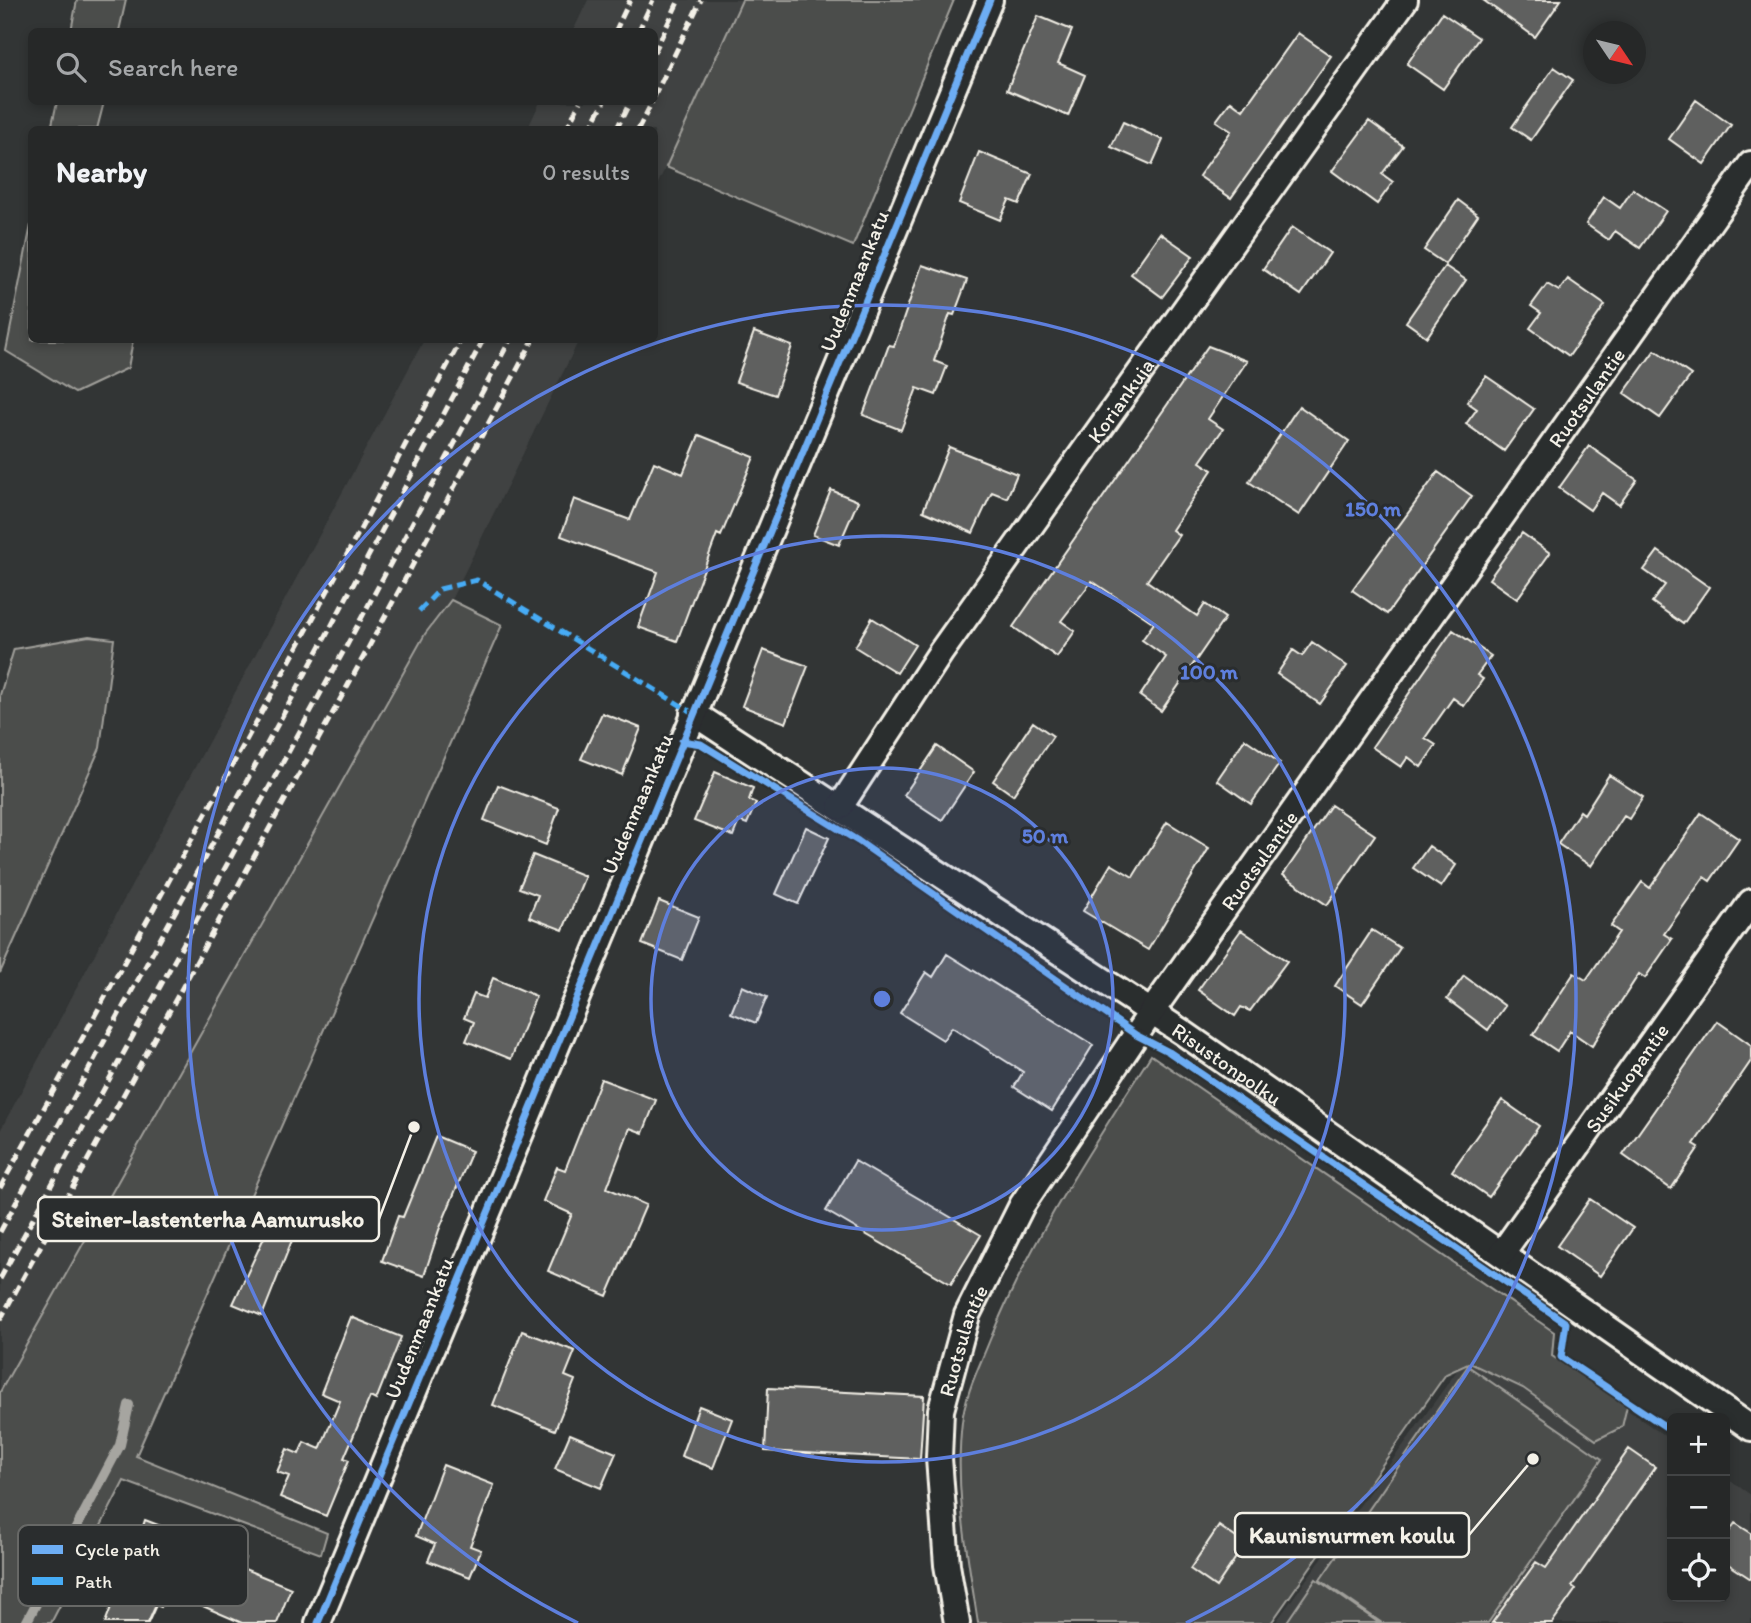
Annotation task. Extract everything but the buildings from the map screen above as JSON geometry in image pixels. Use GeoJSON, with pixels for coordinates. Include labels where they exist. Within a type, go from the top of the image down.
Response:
{"type":"FeatureCollection","features":[{"type":"Feature","properties":{"kind":"street","name":"Uudenmaankatu"},"geometry":{"type":"LineString","coordinates":[[318,1623],[990,0]]}},
{"type":"Feature","properties":{"kind":"street","name":"Koriankuja"},"geometry":{"type":"LineString","coordinates":[[839,807],[941,652],[1405,0]]}},
{"type":"Feature","properties":{"kind":"street","name":"Ruotsulantie"},"geometry":{"type":"LineString","coordinates":[[957,1623],[947,1565],[939,1458],[941,1410],[967,1315],[1023,1205],[1152,1011],[1751,164]]}},
{"type":"Feature","properties":{"kind":"street","name":"Risustonpolku"},"geometry":{"type":"LineString","coordinates":[[693,713],[1152,1011],[1502,1252],[1751,1429]]}},
{"type":"Feature","properties":{"kind":"street","name":"Susikuopantie"},"geometry":{"type":"LineString","coordinates":[[1502,1252],[1751,902]]}},
{"type":"Feature","properties":{"kind":"shaded area"},"geometry":{"type":"Polygon","coordinates":[[[77,0],[126,0],[120,28],[72,28],[77,0]]]}},
{"type":"Feature","properties":{"kind":"shaded area"},"geometry":{"type":"Polygon","coordinates":[[[588,0],[742,0],[658,183],[658,126],[529,126],[539,105],[658,105],[658,28],[574,28],[588,0]]]}},
{"type":"Feature","properties":{"kind":"shaded area"},"geometry":{"type":"Polygon","coordinates":[[[742,0],[954,0],[853,246],[666,167],[742,0]]]}},
{"type":"Feature","properties":{"kind":"shaded area"},"geometry":{"type":"Polygon","coordinates":[[[56,105],[103,105],[98,126],[52,126],[56,105]]]}},
{"type":"Feature","properties":{"kind":"shaded area"},"geometry":{"type":"Polygon","coordinates":[[[28,240],[28,343],[132,343],[128,368],[75,393],[6,351],[28,240]]]}},
{"type":"Feature","properties":{"kind":"shaded area"},"geometry":{"type":"Polygon","coordinates":[[[422,343],[578,343],[451,600],[425,634],[0,1392],[0,1131],[422,343]]]}},
{"type":"Feature","properties":{"kind":"shaded area"},"geometry":{"type":"Polygon","coordinates":[[[451,600],[502,625],[136,1456],[327,1533],[321,1554],[124,1481],[101,1525],[18,1525],[18,1606],[60,1606],[51,1623],[0,1623],[0,1392],[425,634],[451,600]]]}},
{"type":"Feature","properties":{"kind":"shaded area"},"geometry":{"type":"Polygon","coordinates":[[[89,636],[114,639],[100,748],[0,973],[0,695],[14,649],[89,636]]]}},
{"type":"Feature","properties":{"kind":"shaded area"},"geometry":{"type":"Polygon","coordinates":[[[1151,1055],[1554,1332],[1552,1356],[1627,1406],[1622,1427],[1596,1440],[1523,1388],[1470,1363],[1446,1374],[1271,1623],[978,1623],[961,1498],[960,1447],[966,1402],[1006,1304],[1043,1230],[1151,1055]]]}},
{"type":"Feature","properties":{"kind":"shaded area"},"geometry":{"type":"Polygon","coordinates":[[[1495,1318],[1667,1438],[1667,1602],[1730,1602],[1730,1480],[1751,1495],[1751,1623],[1275,1623],[1495,1318]]]}},
{"type":"Feature","properties":{"kind":"shaded area"},"geometry":{"type":"Polygon","coordinates":[[[1468,1366],[1602,1459],[1488,1623],[1382,1623],[1320,1580],[1468,1366]]]}},
{"type":"Feature","properties":{"kind":"shaded area"},"geometry":{"type":"Polygon","coordinates":[[[1316,1579],[1379,1623],[1286,1623],[1316,1579]]]}},
{"type":"Feature","properties":{"kind":"waterway"},"geometry":{"type":"LineString","coordinates":[[78,1525],[120,1445],[129,1405]]}},
{"type":"Feature","properties":{"kind":"waterway"},"geometry":{"type":"LineString","coordinates":[[26,1623],[35,1606]]}},
{"type":"Feature","properties":{"kind":"railway"},"geometry":{"type":"LineString","coordinates":[[617,28],[630,0]]}},
{"type":"Feature","properties":{"kind":"railway"},"geometry":{"type":"LineString","coordinates":[[640,28],[653,0]]}},
{"type":"Feature","properties":{"kind":"railway"},"geometry":{"type":"LineString","coordinates":[[658,45],[679,0]]}},
{"type":"Feature","properties":{"kind":"railway"},"geometry":{"type":"LineString","coordinates":[[658,89],[701,0]]}},
{"type":"Feature","properties":{"kind":"railway"},"geometry":{"type":"LineString","coordinates":[[568,126],[578,105]]}},
{"type":"Feature","properties":{"kind":"railway"},"geometry":{"type":"LineString","coordinates":[[591,126],[602,105]]}},
{"type":"Feature","properties":{"kind":"railway"},"geometry":{"type":"LineString","coordinates":[[618,126],[628,105]]}},
{"type":"Feature","properties":{"kind":"railway"},"geometry":{"type":"LineString","coordinates":[[640,126],[650,105]]}},
{"type":"Feature","properties":{"kind":"railway"},"geometry":{"type":"LineString","coordinates":[[0,1188],[309,626],[459,343]]}},
{"type":"Feature","properties":{"kind":"railway"},"geometry":{"type":"LineString","coordinates":[[0,1232],[326,636],[481,343]]}},
{"type":"Feature","properties":{"kind":"railway"},"geometry":{"type":"LineString","coordinates":[[0,1279],[347,645],[508,343]]}},
{"type":"Feature","properties":{"kind":"railway"},"geometry":{"type":"LineString","coordinates":[[0,1320],[365,654],[531,343]]}},
{"type":"Feature","properties":{"kind":"marked path"},"geometry":{"type":"LineString","coordinates":[[419,611],[440,589],[477,580],[693,713]]}},
{"type":"Feature","properties":{"kind":"cycle path"},"geometry":{"type":"LineString","coordinates":[[318,1623],[990,0]]}},
{"type":"Feature","properties":{"kind":"cycle path"},"geometry":{"type":"LineString","coordinates":[[682,741],[701,744],[858,841],[1136,1035],[1169,1052],[1566,1323],[1561,1357],[1667,1428]]}},
{"type":"Feature","properties":{"kind":"place","name":"Steiner-lastenterha Aamurusko"},"geometry":{"type":"Point","coordinates":[414,1127]}},
{"type":"Feature","properties":{"kind":"place","name":"Kaunisnurmen koulu"},"geometry":{"type":"Point","coordinates":[1533,1459]}}]}
